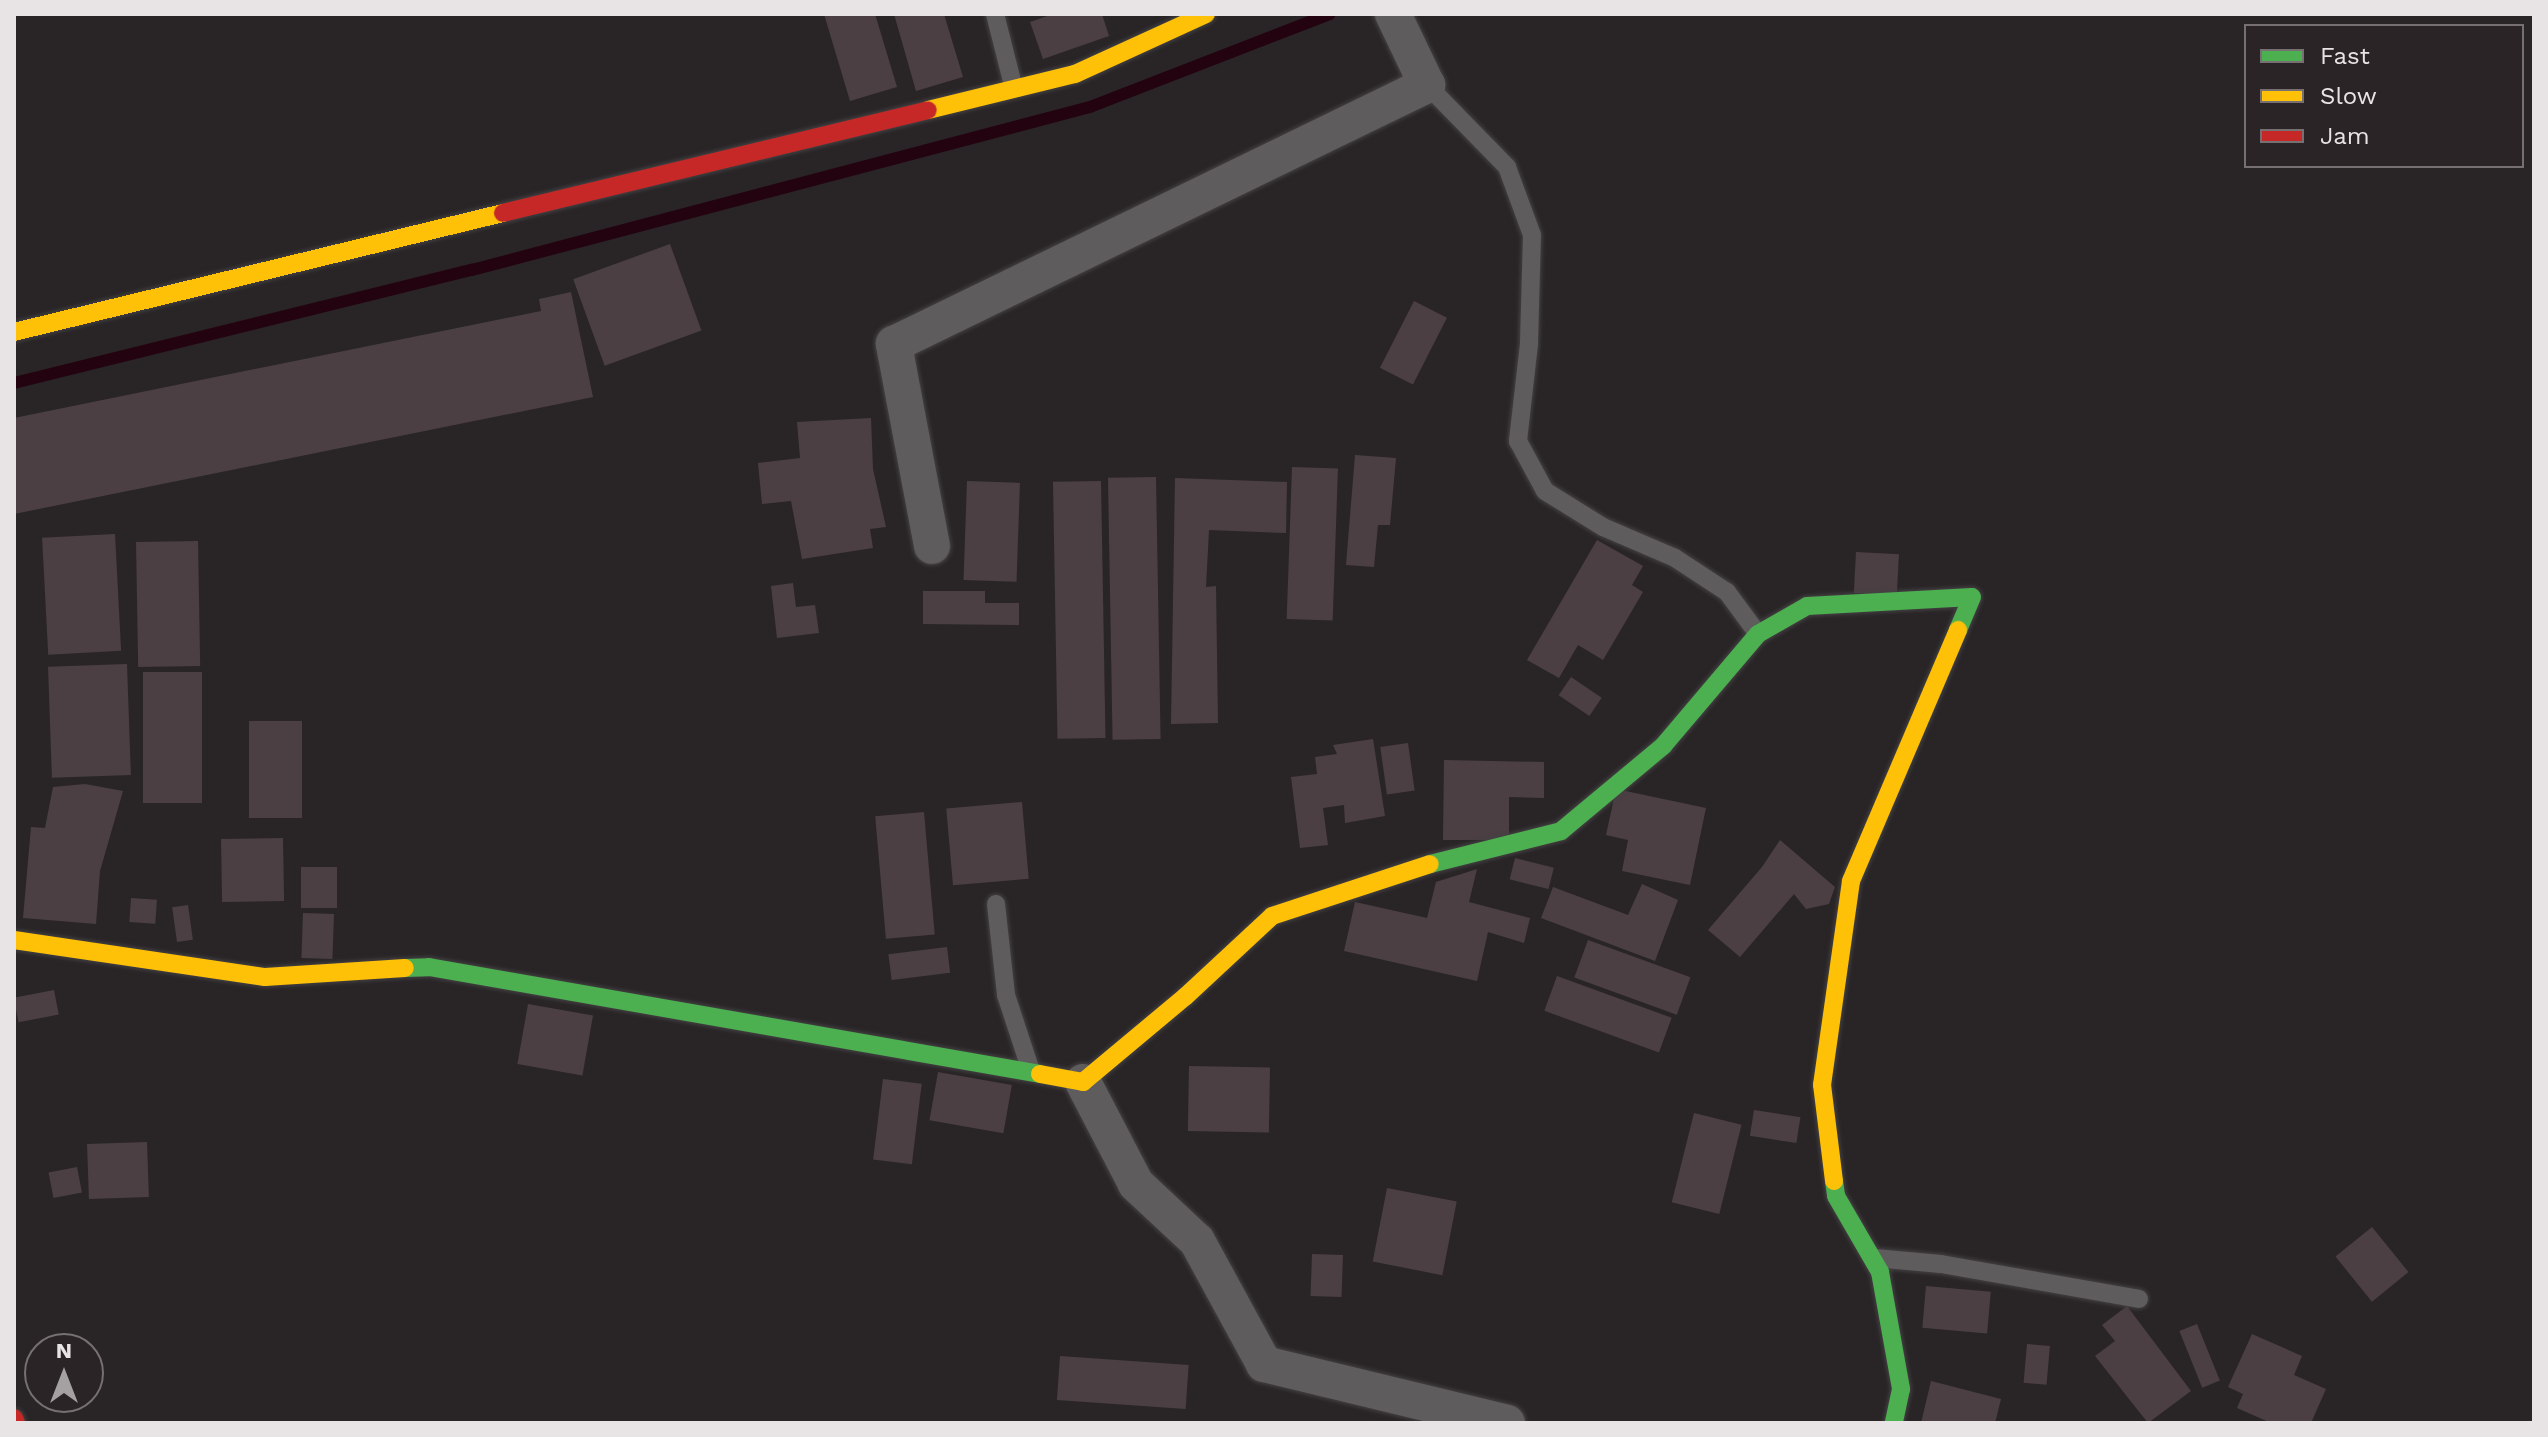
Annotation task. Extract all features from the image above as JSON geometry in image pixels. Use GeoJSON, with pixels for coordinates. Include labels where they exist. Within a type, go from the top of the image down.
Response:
{"type":"FeatureCollection","features":[{"type":"Feature","properties":{"kind":"street"},"geometry":{"type":"LineString","coordinates":[[14,332],[1075,74],[1174,21],[1206,14]]}},
{"type":"Feature","properties":{"kind":"street"},"geometry":{"type":"LineString","coordinates":[[932,546],[894,344],[1427,85],[1393,14]]}},
{"type":"Feature","properties":{"kind":"street"},"geometry":{"type":"LineString","coordinates":[[14,940],[265,977],[429,967],[1083,1082],[1186,996],[1272,916],[1452,857],[1561,831],[1663,746],[1758,634],[1807,606],[1972,597],[1851,881],[1822,1085],[1836,1196],[1880,1272],[1901,1389],[1894,1423]]}},
{"type":"Feature","properties":{"kind":"street"},"geometry":{"type":"LineString","coordinates":[[1083,1082],[1136,1184],[1197,1241],[1264,1364],[1507,1423]]}},
{"type":"Feature","properties":{"kind":"lane"},"geometry":{"type":"LineString","coordinates":[[995,14],[1014,89]]}},
{"type":"Feature","properties":{"kind":"lane"},"geometry":{"type":"LineString","coordinates":[[1427,85],[1507,167],[1532,235],[1529,344],[1518,441],[1545,491],[1603,527],[1675,558],[1727,592],[1758,634]]}},
{"type":"Feature","properties":{"kind":"lane"},"geometry":{"type":"LineString","coordinates":[[996,904],[1006,995],[1032,1073]]}},
{"type":"Feature","properties":{"kind":"lane"},"geometry":{"type":"LineString","coordinates":[[1872,1258],[1941,1264],[2139,1299]]}},
{"type":"Feature","properties":{"kind":"building"},"geometry":{"type":"Polygon","coordinates":[[[824,14],[875,14],[897,87],[850,101],[824,14]]]}},
{"type":"Feature","properties":{"kind":"building"},"geometry":{"type":"Polygon","coordinates":[[[894,14],[944,14],[963,77],[916,91],[894,14]]]}},
{"type":"Feature","properties":{"kind":"building"},"geometry":{"type":"Polygon","coordinates":[[[1053,14],[1102,14],[1109,36],[1043,59],[1030,22],[1053,14]]]}},
{"type":"Feature","properties":{"kind":"building"},"geometry":{"type":"Polygon","coordinates":[[[670,244],[701,330],[605,366],[573,279],[670,244]]]}},
{"type":"Feature","properties":{"kind":"building"},"geometry":{"type":"Polygon","coordinates":[[[571,292],[593,397],[14,514],[14,418],[541,311],[539,299],[571,292]]]}},
{"type":"Feature","properties":{"kind":"building"},"geometry":{"type":"Polygon","coordinates":[[[1414,301],[1447,318],[1413,385],[1380,368],[1414,301]]]}},
{"type":"Feature","properties":{"kind":"building"},"geometry":{"type":"Polygon","coordinates":[[[871,418],[873,469],[886,527],[870,529],[873,548],[802,559],[791,501],[762,504],[758,463],[800,458],[797,422],[871,418]]]}},
{"type":"Feature","properties":{"kind":"building"},"geometry":{"type":"Polygon","coordinates":[[[1355,455],[1396,458],[1390,525],[1378,525],[1374,567],[1346,565],[1355,455]]]}},
{"type":"Feature","properties":{"kind":"building"},"geometry":{"type":"Polygon","coordinates":[[[1292,467],[1338,469],[1333,621],[1287,619],[1292,467]]]}},
{"type":"Feature","properties":{"kind":"building"},"geometry":{"type":"Polygon","coordinates":[[[1156,477],[1161,739],[1113,740],[1108,478],[1156,477]]]}},
{"type":"Feature","properties":{"kind":"building"},"geometry":{"type":"Polygon","coordinates":[[[1175,478],[1287,482],[1286,533],[1209,530],[1206,587],[1216,586],[1218,723],[1171,724],[1175,478]]]}},
{"type":"Feature","properties":{"kind":"building"},"geometry":{"type":"Polygon","coordinates":[[[967,481],[1020,483],[1017,582],[964,580],[967,481]]]}},
{"type":"Feature","properties":{"kind":"building"},"geometry":{"type":"Polygon","coordinates":[[[1101,481],[1105,738],[1057,739],[1053,482],[1101,481]]]}},
{"type":"Feature","properties":{"kind":"building"},"geometry":{"type":"Polygon","coordinates":[[[115,534],[121,651],[48,655],[42,538],[115,534]]]}},
{"type":"Feature","properties":{"kind":"building"},"geometry":{"type":"Polygon","coordinates":[[[1597,540],[1643,566],[1632,585],[1643,592],[1603,660],[1578,645],[1559,678],[1527,660],[1597,540]]]}},
{"type":"Feature","properties":{"kind":"building"},"geometry":{"type":"Polygon","coordinates":[[[198,541],[200,666],[138,667],[136,542],[198,541]]]}},
{"type":"Feature","properties":{"kind":"building"},"geometry":{"type":"Polygon","coordinates":[[[1856,552],[1899,554],[1897,595],[1854,593],[1856,552]]]}},
{"type":"Feature","properties":{"kind":"building"},"geometry":{"type":"Polygon","coordinates":[[[793,583],[796,607],[815,605],[819,633],[777,638],[771,586],[793,583]]]}},
{"type":"Feature","properties":{"kind":"building"},"geometry":{"type":"Polygon","coordinates":[[[923,591],[985,591],[985,603],[1019,603],[1019,625],[923,624],[923,591]]]}},
{"type":"Feature","properties":{"kind":"building"},"geometry":{"type":"Polygon","coordinates":[[[127,664],[131,775],[52,778],[48,667],[127,664]]]}},
{"type":"Feature","properties":{"kind":"building"},"geometry":{"type":"Polygon","coordinates":[[[143,672],[202,672],[202,803],[143,803],[143,672]]]}},
{"type":"Feature","properties":{"kind":"building"},"geometry":{"type":"Polygon","coordinates":[[[1571,677],[1602,698],[1589,716],[1559,695],[1571,677]]]}},
{"type":"Feature","properties":{"kind":"building"},"geometry":{"type":"Polygon","coordinates":[[[249,721],[302,721],[302,818],[249,818],[249,721]]]}},
{"type":"Feature","properties":{"kind":"building"},"geometry":{"type":"Polygon","coordinates":[[[1373,739],[1385,816],[1345,823],[1344,805],[1323,808],[1328,845],[1300,848],[1291,777],[1317,774],[1315,757],[1337,754],[1333,745],[1373,739]]]}},
{"type":"Feature","properties":{"kind":"building"},"geometry":{"type":"Polygon","coordinates":[[[1408,743],[1415,791],[1387,794],[1380,747],[1408,743]]]}},
{"type":"Feature","properties":{"kind":"building"},"geometry":{"type":"Polygon","coordinates":[[[1444,760],[1544,762],[1544,798],[1509,797],[1509,840],[1443,840],[1444,760]]]}},
{"type":"Feature","properties":{"kind":"building"},"geometry":{"type":"Polygon","coordinates":[[[85,784],[123,791],[100,871],[96,924],[23,918],[31,827],[45,828],[53,787],[85,784]]]}},
{"type":"Feature","properties":{"kind":"building"},"geometry":{"type":"Polygon","coordinates":[[[1616,789],[1706,808],[1690,885],[1622,871],[1628,840],[1606,835],[1616,789]]]}},
{"type":"Feature","properties":{"kind":"building"},"geometry":{"type":"Polygon","coordinates":[[[1022,802],[1029,879],[953,885],[946,809],[1022,802]]]}},
{"type":"Feature","properties":{"kind":"building"},"geometry":{"type":"Polygon","coordinates":[[[924,812],[935,935],[886,939],[875,816],[924,812]]]}},
{"type":"Feature","properties":{"kind":"building"},"geometry":{"type":"Polygon","coordinates":[[[283,838],[284,901],[222,902],[221,839],[283,838]]]}},
{"type":"Feature","properties":{"kind":"building"},"geometry":{"type":"Polygon","coordinates":[[[1780,840],[1835,887],[1829,904],[1806,909],[1794,894],[1740,957],[1708,930],[1762,867],[1780,840]]]}},
{"type":"Feature","properties":{"kind":"building"},"geometry":{"type":"Polygon","coordinates":[[[1515,858],[1554,868],[1548,889],[1510,879],[1515,858]]]}},
{"type":"Feature","properties":{"kind":"building"},"geometry":{"type":"Polygon","coordinates":[[[301,867],[337,867],[337,908],[301,908],[301,867]]]}},
{"type":"Feature","properties":{"kind":"building"},"geometry":{"type":"Polygon","coordinates":[[[1477,869],[1469,902],[1530,918],[1524,943],[1488,932],[1477,981],[1344,951],[1355,902],[1427,918],[1436,882],[1477,869]]]}},
{"type":"Feature","properties":{"kind":"building"},"geometry":{"type":"Polygon","coordinates":[[[1642,884],[1678,900],[1655,961],[1541,918],[1553,887],[1628,915],[1642,884]]]}},
{"type":"Feature","properties":{"kind":"building"},"geometry":{"type":"Polygon","coordinates":[[[131,898],[157,900],[155,924],[129,922],[131,898]]]}},
{"type":"Feature","properties":{"kind":"building"},"geometry":{"type":"Polygon","coordinates":[[[188,905],[193,940],[177,942],[172,907],[188,905]]]}},
{"type":"Feature","properties":{"kind":"building"},"geometry":{"type":"Polygon","coordinates":[[[303,913],[334,914],[332,959],[301,958],[303,913]]]}},
{"type":"Feature","properties":{"kind":"building"},"geometry":{"type":"Polygon","coordinates":[[[1588,940],[1690,977],[1677,1015],[1574,978],[1588,940]]]}},
{"type":"Feature","properties":{"kind":"building"},"geometry":{"type":"Polygon","coordinates":[[[947,947],[950,973],[892,980],[888,954],[947,947]]]}},
{"type":"Feature","properties":{"kind":"building"},"geometry":{"type":"Polygon","coordinates":[[[1557,976],[1672,1018],[1659,1052],[1544,1011],[1557,976]]]}},
{"type":"Feature","properties":{"kind":"building"},"geometry":{"type":"Polygon","coordinates":[[[54,990],[59,1015],[19,1022],[14,998],[54,990]]]}},
{"type":"Feature","properties":{"kind":"building"},"geometry":{"type":"Polygon","coordinates":[[[528,1004],[593,1015],[582,1076],[517,1064],[528,1004]]]}},
{"type":"Feature","properties":{"kind":"building"},"geometry":{"type":"Polygon","coordinates":[[[1189,1066],[1270,1067],[1269,1132],[1188,1131],[1189,1066]]]}},
{"type":"Feature","properties":{"kind":"building"},"geometry":{"type":"Polygon","coordinates":[[[938,1072],[1012,1085],[1003,1133],[929,1120],[938,1072]]]}},
{"type":"Feature","properties":{"kind":"building"},"geometry":{"type":"Polygon","coordinates":[[[883,1079],[922,1084],[912,1164],[873,1159],[883,1079]]]}},
{"type":"Feature","properties":{"kind":"building"},"geometry":{"type":"Polygon","coordinates":[[[1754,1110],[1800,1117],[1796,1143],[1750,1136],[1754,1110]]]}},
{"type":"Feature","properties":{"kind":"building"},"geometry":{"type":"Polygon","coordinates":[[[1694,1113],[1742,1125],[1719,1214],[1672,1202],[1694,1113]]]}},
{"type":"Feature","properties":{"kind":"building"},"geometry":{"type":"Polygon","coordinates":[[[147,1142],[149,1197],[89,1199],[87,1144],[147,1142]]]}},
{"type":"Feature","properties":{"kind":"building"},"geometry":{"type":"Polygon","coordinates":[[[77,1167],[82,1193],[53,1198],[49,1173],[77,1167]]]}},
{"type":"Feature","properties":{"kind":"building"},"geometry":{"type":"Polygon","coordinates":[[[1387,1188],[1457,1202],[1442,1275],[1373,1262],[1387,1188]]]}},
{"type":"Feature","properties":{"kind":"building"},"geometry":{"type":"Polygon","coordinates":[[[2372,1227],[2409,1272],[2372,1302],[2335,1257],[2372,1227]]]}},
{"type":"Feature","properties":{"kind":"building"},"geometry":{"type":"Polygon","coordinates":[[[1312,1254],[1343,1255],[1342,1297],[1311,1296],[1312,1254]]]}},
{"type":"Feature","properties":{"kind":"building"},"geometry":{"type":"Polygon","coordinates":[[[1926,1286],[1991,1292],[1987,1334],[1922,1328],[1926,1286]]]}},
{"type":"Feature","properties":{"kind":"building"},"geometry":{"type":"Polygon","coordinates":[[[2127,1306],[2191,1391],[2148,1423],[2095,1356],[2115,1341],[2102,1325],[2127,1306]]]}},
{"type":"Feature","properties":{"kind":"building"},"geometry":{"type":"Polygon","coordinates":[[[2197,1324],[2220,1381],[2202,1388],[2179,1331],[2197,1324]]]}},
{"type":"Feature","properties":{"kind":"building"},"geometry":{"type":"Polygon","coordinates":[[[2252,1334],[2302,1356],[2294,1375],[2326,1389],[2311,1423],[2271,1423],[2237,1408],[2243,1394],[2228,1387],[2252,1334]]]}},
{"type":"Feature","properties":{"kind":"building"},"geometry":{"type":"Polygon","coordinates":[[[2027,1344],[2050,1346],[2047,1385],[2024,1383],[2027,1344]]]}},
{"type":"Feature","properties":{"kind":"building"},"geometry":{"type":"Polygon","coordinates":[[[1060,1356],[1189,1365],[1186,1409],[1057,1400],[1060,1356]]]}},
{"type":"Feature","properties":{"kind":"building"},"geometry":{"type":"Polygon","coordinates":[[[1931,1381],[2001,1399],[1995,1423],[1921,1423],[1931,1381]]]}},
{"type":"Feature","properties":{"kind":"waterway"},"geometry":{"type":"LineString","coordinates":[[14,383],[472,270],[1090,107],[1330,14]]}},
{"type":"Feature","properties":{"kind":"traffic: fast"},"geometry":{"type":"LineString","coordinates":[[1430,864],[1561,831],[1663,746],[1758,634],[1807,606],[1972,597],[1958,630]]}},
{"type":"Feature","properties":{"kind":"traffic: fast"},"geometry":{"type":"LineString","coordinates":[[405,968],[429,967],[1040,1074]]}},
{"type":"Feature","properties":{"kind":"traffic: fast"},"geometry":{"type":"LineString","coordinates":[[1834,1181],[1836,1196],[1880,1272],[1901,1389],[1894,1423]]}},
{"type":"Feature","properties":{"kind":"traffic: slow"},"geometry":{"type":"LineString","coordinates":[[928,110],[1075,74],[1206,14]]}},
{"type":"Feature","properties":{"kind":"traffic: slow"},"geometry":{"type":"LineString","coordinates":[[14,332],[503,213]]}},
{"type":"Feature","properties":{"kind":"traffic: slow"},"geometry":{"type":"LineString","coordinates":[[1834,1181],[1822,1085],[1851,881],[1958,630]]}},
{"type":"Feature","properties":{"kind":"traffic: slow"},"geometry":{"type":"LineString","coordinates":[[1040,1074],[1083,1082],[1186,996],[1272,916],[1430,864]]}},
{"type":"Feature","properties":{"kind":"traffic: slow"},"geometry":{"type":"LineString","coordinates":[[14,940],[265,977],[405,968]]}},
{"type":"Feature","properties":{"kind":"traffic: jam"},"geometry":{"type":"LineString","coordinates":[[503,213],[928,110]]}},
{"type":"Feature","properties":{"kind":"traffic: jam"},"geometry":{"type":"LineString","coordinates":[[14,1418],[16,1423]]}}]}
